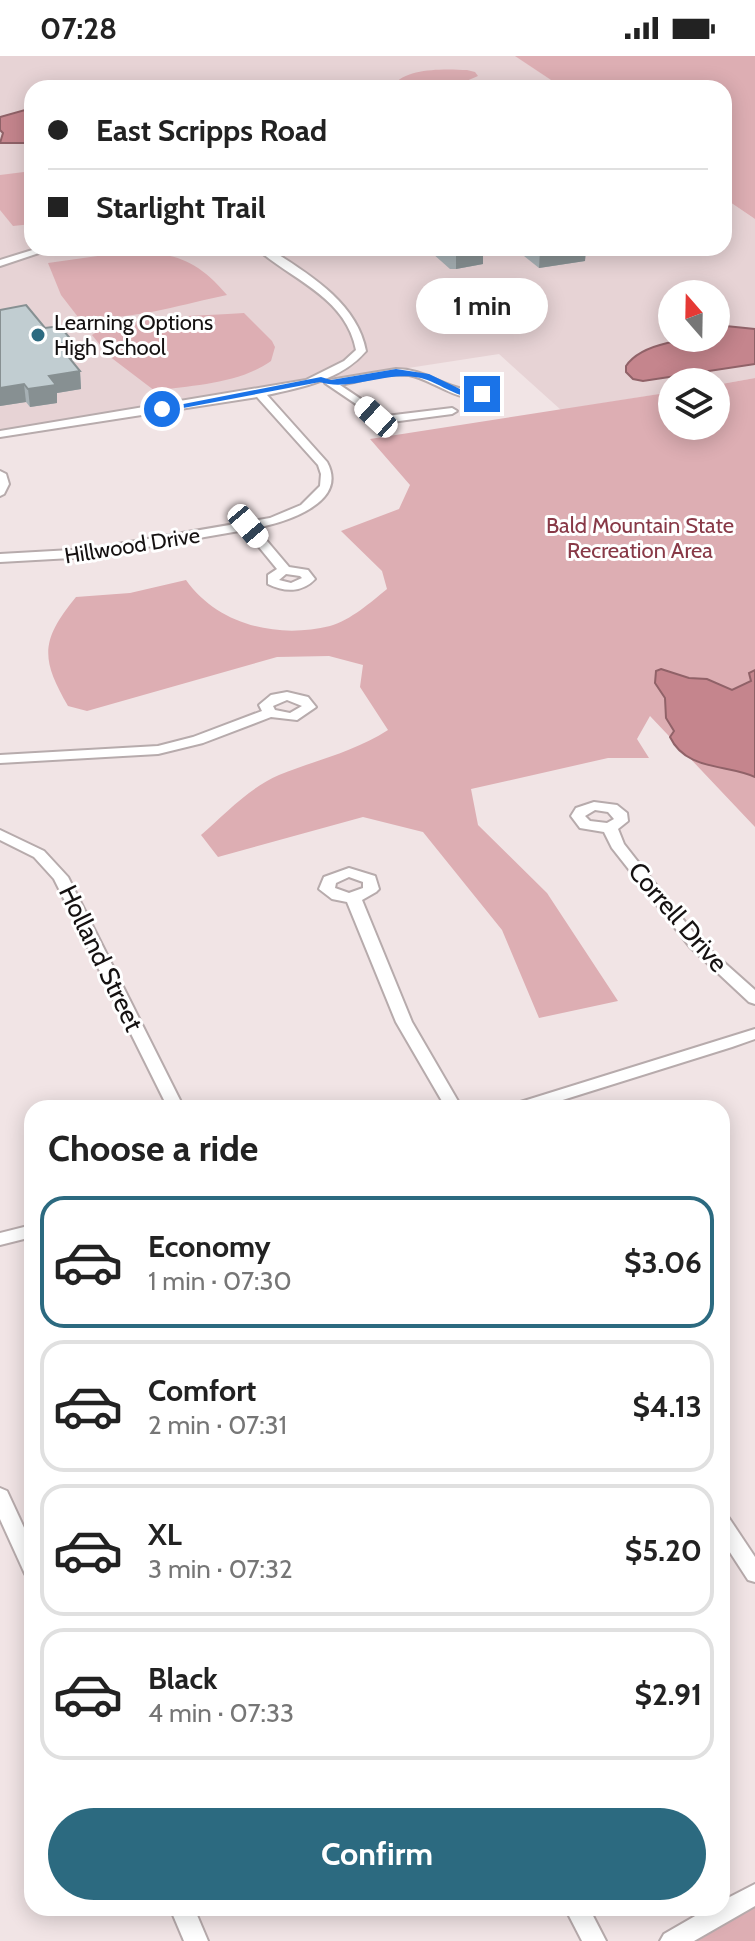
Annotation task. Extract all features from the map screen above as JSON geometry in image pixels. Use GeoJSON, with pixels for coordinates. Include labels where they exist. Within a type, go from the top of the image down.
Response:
{"type":"FeatureCollection","features":[{"type":"Feature","properties":{"kind":"street"},"geometry":{"type":"LineString","coordinates":[[0,263],[24,256]]}},
{"type":"Feature","properties":{"kind":"street"},"geometry":{"type":"LineString","coordinates":[[274,256],[308,277],[356,327],[361,351],[326,381]]}},
{"type":"Feature","properties":{"kind":"street"},"geometry":{"type":"LineString","coordinates":[[0,434],[396,372],[412,372],[460,392],[482,394]]}},
{"type":"Feature","properties":{"kind":"street"},"geometry":{"type":"LineString","coordinates":[[326,381],[384,420],[452,411]]}},
{"type":"Feature","properties":{"kind":"street","name":"Hillwood Drive"},"geometry":{"type":"LineString","coordinates":[[0,558],[89,553],[273,521],[305,508],[326,487],[327,474],[323,464],[260,393]]}},
{"type":"Feature","properties":{"kind":"street"},"geometry":{"type":"LineString","coordinates":[[0,474],[3,484],[0,492]]}},
{"type":"Feature","properties":{"kind":"street"},"geometry":{"type":"LineString","coordinates":[[248,526],[285,570]]}},
{"type":"Feature","properties":{"kind":"street"},"geometry":{"type":"LineString","coordinates":[[0,759],[158,750],[198,740],[270,713]]}},
{"type":"Feature","properties":{"kind":"street","name":"Correll Drive"},"geometry":{"type":"LineString","coordinates":[[610,828],[617,845],[677,922],[755,999]]}},
{"type":"Feature","properties":{"kind":"street","name":"Holland Street"},"geometry":{"type":"LineString","coordinates":[[0,834],[39,854],[61,877],[172,1100]]}},
{"type":"Feature","properties":{"kind":"street"},"geometry":{"type":"LineString","coordinates":[[353,898],[404,1022],[449,1100]]}},
{"type":"Feature","properties":{"kind":"street"},"geometry":{"type":"LineString","coordinates":[[544,1100],[667,1065],[755,1034]]}},
{"type":"Feature","properties":{"kind":"street"},"geometry":{"type":"LineString","coordinates":[[0,1239],[24,1233]]}},
{"type":"Feature","properties":{"kind":"street"},"geometry":{"type":"LineString","coordinates":[[0,1496],[24,1550]]}},
{"type":"Feature","properties":{"kind":"street"},"geometry":{"type":"LineString","coordinates":[[730,1535],[755,1574]]}},
{"type":"Feature","properties":{"kind":"street"},"geometry":{"type":"LineString","coordinates":[[730,1908],[755,1894]]}},
{"type":"Feature","properties":{"kind":"street"},"geometry":{"type":"LineString","coordinates":[[185,1916],[196,1941]]}},
{"type":"Feature","properties":{"kind":"street"},"geometry":{"type":"LineString","coordinates":[[581,1916],[594,1941]]}},
{"type":"Feature","properties":{"kind":"street"},"geometry":{"type":"LineString","coordinates":[[672,1941],[716,1916]]}},
{"type":"Feature","properties":{"kind":"shaded area"},"geometry":{"type":"Polygon","coordinates":[[[0,56],[516,56],[551,80],[24,80],[24,256],[732,256],[732,203],[755,219],[755,378],[730,382],[730,368],[658,368],[658,394],[561,410],[499,354],[0,431],[0,56]]]}},
{"type":"Feature","properties":{"kind":"shaded area"},"geometry":{"type":"Polygon","coordinates":[[[24,110],[24,143],[0,143],[3,133],[0,117],[24,110]]]}},
{"type":"Feature","properties":{"kind":"shaded area"},"geometry":{"type":"Polygon","coordinates":[[[730,326],[755,329],[755,364],[729,368],[658,368],[658,379],[633,379],[626,372],[626,366],[633,358],[658,346],[658,352],[730,352],[730,326]]]}},
{"type":"Feature","properties":{"kind":"shaded area"},"geometry":{"type":"Polygon","coordinates":[[[661,669],[689,678],[707,679],[732,690],[751,681],[749,673],[755,670],[755,777],[697,761],[677,748],[670,737],[674,731],[666,718],[665,698],[655,683],[656,671],[661,669]]]}},
{"type":"Feature","properties":{"kind":"green space"},"geometry":{"type":"Polygon","coordinates":[[[515,56],[755,56],[755,219],[732,203],[732,80],[551,80],[515,56]]]}},
{"type":"Feature","properties":{"kind":"green space"},"geometry":{"type":"Polygon","coordinates":[[[467,70],[478,76],[469,80],[399,80],[417,72],[467,70]]]}},
{"type":"Feature","properties":{"kind":"green space"},"geometry":{"type":"Polygon","coordinates":[[[24,172],[24,225],[13,226],[0,210],[0,175],[24,172]]]}},
{"type":"Feature","properties":{"kind":"green space"},"geometry":{"type":"Polygon","coordinates":[[[98,256],[169,256],[192,264],[227,295],[134,315],[78,317],[61,295],[48,263],[98,256]]]}},
{"type":"Feature","properties":{"kind":"green space"},"geometry":{"type":"Polygon","coordinates":[[[244,313],[272,341],[275,347],[271,361],[245,375],[200,385],[155,391],[109,356],[92,335],[106,328],[143,320],[244,313]]]}},
{"type":"Feature","properties":{"kind":"green space","name":"Bald Mountain State Recreation Area"},"geometry":{"type":"Polygon","coordinates":[[[755,378],[755,827],[650,716],[637,739],[649,758],[608,758],[471,789],[478,825],[547,893],[618,1001],[539,1018],[502,930],[423,832],[363,817],[218,857],[201,835],[268,780],[348,750],[388,730],[360,687],[363,665],[329,656],[277,657],[87,711],[68,706],[59,689],[48,650],[56,625],[76,597],[130,593],[186,580],[199,595],[232,618],[250,625],[290,631],[310,630],[346,620],[387,589],[382,571],[341,531],[399,509],[410,485],[370,439],[658,394],[658,440],[730,440],[730,382],[755,378]]]}},
{"type":"Feature","properties":{"kind":"green space"},"geometry":{"type":"Polygon","coordinates":[[[755,1907],[755,1941],[697,1941],[755,1907]]]}},
{"type":"Feature","properties":{"kind":"building"},"geometry":{"type":"Polygon","coordinates":[[[26,305],[45,328],[60,326],[73,342],[58,344],[80,371],[49,376],[56,385],[28,389],[24,384],[0,388],[0,310],[26,305]]]}},
{"type":"Feature","properties":{"kind":"place","name":"Learning Options High School"},"geometry":{"type":"Point","coordinates":[38,335]}},
{"type":"Feature","properties":{"kind":"route"},"geometry":{"type":"LineString","coordinates":[[162,409],[321,380],[331,383],[396,372],[412,372],[439,381],[453,390],[482,394]]}}]}
